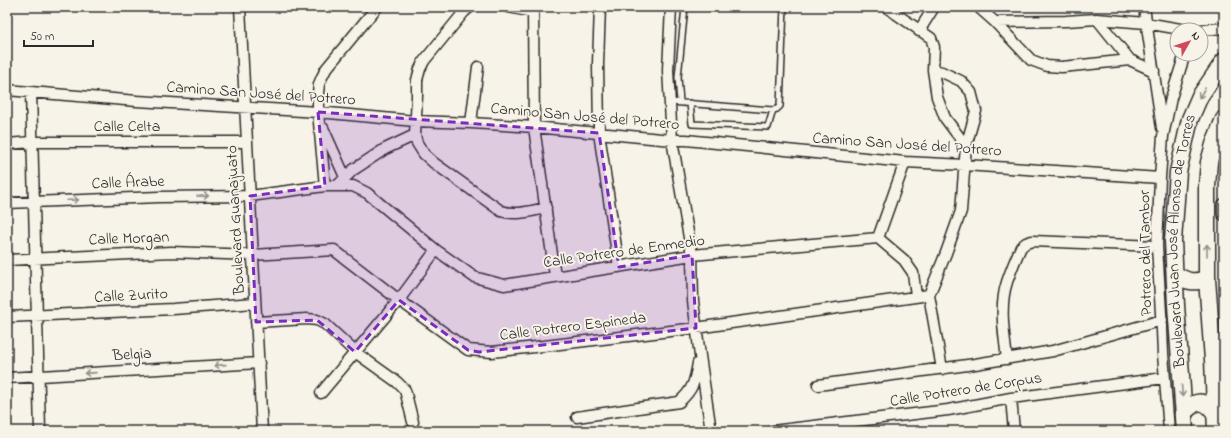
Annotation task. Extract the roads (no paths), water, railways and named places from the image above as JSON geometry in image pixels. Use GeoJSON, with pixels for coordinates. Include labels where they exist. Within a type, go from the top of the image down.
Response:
{"type":"FeatureCollection","features":[{"type":"Feature","properties":{"kind":"main road","name":"Boulevard Juan José Alonso de Torres"},"geometry":{"type":"LineString","coordinates":[[1185,431],[1173,241],[1178,172],[1190,119],[1200,96],[1224,60]]}},
{"type":"Feature","properties":{"kind":"main road","name":"Boulevard Juan José Alonso de Torres"},"geometry":{"type":"LineString","coordinates":[[1216,431],[1214,412],[1214,360],[1207,279],[1207,186],[1209,162],[1215,141],[1224,119]]}},
{"type":"Feature","properties":{"kind":"main road"},"geometry":{"type":"LineString","coordinates":[[1176,275],[1186,281],[1192,282],[1207,279]]}},
{"type":"Feature","properties":{"kind":"main road"},"geometry":{"type":"LineString","coordinates":[[1184,412],[1195,404],[1200,403],[1211,407],[1214,412]]}},
{"type":"Feature","properties":{"kind":"street","name":"Boulevard Guanajuato"},"geometry":{"type":"LineString","coordinates":[[240,7],[262,431]]}},
{"type":"Feature","properties":{"kind":"street"},"geometry":{"type":"LineString","coordinates":[[325,186],[319,116],[319,84],[326,70],[377,7]]}},
{"type":"Feature","properties":{"kind":"street"},"geometry":{"type":"LineString","coordinates":[[470,7],[464,12],[428,55],[420,70],[417,80],[418,96],[414,135],[417,143],[424,154],[434,163],[500,211],[518,213],[546,208]]}},
{"type":"Feature","properties":{"kind":"street"},"geometry":{"type":"LineString","coordinates":[[508,7],[533,9],[534,127],[555,276]]}},
{"type":"Feature","properties":{"kind":"street"},"geometry":{"type":"LineString","coordinates":[[600,7],[598,64],[599,133],[619,267]]}},
{"type":"Feature","properties":{"kind":"street"},"geometry":{"type":"LineString","coordinates":[[671,7],[668,70],[675,102],[672,140],[692,255],[693,300],[696,328],[711,431]]}},
{"type":"Feature","properties":{"kind":"street"},"geometry":{"type":"LineString","coordinates":[[886,7],[931,38],[934,47],[933,70],[937,97],[945,118],[966,146]]}},
{"type":"Feature","properties":{"kind":"street"},"geometry":{"type":"LineString","coordinates":[[919,30],[934,7]]}},
{"type":"Feature","properties":{"kind":"street"},"geometry":{"type":"LineString","coordinates":[[978,7],[995,22],[1031,60],[1047,66],[1062,67],[1130,60]]}},
{"type":"Feature","properties":{"kind":"street"},"geometry":{"type":"LineString","coordinates":[[1144,7],[1163,136]]}},
{"type":"Feature","properties":{"kind":"street"},"geometry":{"type":"LineString","coordinates":[[995,22],[1097,19],[1146,23],[1169,27]]}},
{"type":"Feature","properties":{"kind":"street"},"geometry":{"type":"LineString","coordinates":[[1097,19],[1130,60],[1154,71]]}},
{"type":"Feature","properties":{"kind":"street"},"geometry":{"type":"LineString","coordinates":[[1209,29],[1224,28]]}},
{"type":"Feature","properties":{"kind":"street","name":"Potrero del Tambor"},"geometry":{"type":"LineString","coordinates":[[1169,431],[1164,378],[1157,246],[1163,136],[1171,98],[1182,62]]}},
{"type":"Feature","properties":{"kind":"street"},"geometry":{"type":"LineString","coordinates":[[472,123],[478,67]]}},
{"type":"Feature","properties":{"kind":"street"},"geometry":{"type":"LineString","coordinates":[[933,70],[942,72],[961,81],[972,92],[976,112],[966,146],[961,211],[929,295],[942,369]]}},
{"type":"Feature","properties":{"kind":"street","name":"Camino San José del Potrero"},"geometry":{"type":"LineString","coordinates":[[7,90],[245,108],[319,116],[534,127],[686,140],[905,162],[1160,178]]}},
{"type":"Feature","properties":{"kind":"street"},"geometry":{"type":"LineString","coordinates":[[31,92],[40,431]]}},
{"type":"Feature","properties":{"kind":"street"},"geometry":{"type":"LineString","coordinates":[[319,116],[345,177]]}},
{"type":"Feature","properties":{"kind":"street"},"geometry":{"type":"LineString","coordinates":[[337,186],[353,170],[385,149],[414,135]]}},
{"type":"Feature","properties":{"kind":"street","name":"Calle Celta"},"geometry":{"type":"LineString","coordinates":[[7,144],[32,142],[247,142]]}},
{"type":"Feature","properties":{"kind":"street"},"geometry":{"type":"LineString","coordinates":[[905,162],[878,238],[904,260],[913,273],[916,296]]}},
{"type":"Feature","properties":{"kind":"street","name":"Calle Potrero de Enmedio"},"geometry":{"type":"LineString","coordinates":[[250,196],[325,186],[353,186],[367,193],[436,250],[474,277],[504,285],[692,255],[878,238]]}},
{"type":"Feature","properties":{"kind":"street","name":"Calle Árabe"},"geometry":{"type":"LineString","coordinates":[[7,204],[159,197],[250,196]]}},
{"type":"Feature","properties":{"kind":"street"},"geometry":{"type":"LineString","coordinates":[[1224,205],[1224,214]]}},
{"type":"Feature","properties":{"kind":"street"},"geometry":{"type":"LineString","coordinates":[[1007,359],[1004,328],[1004,297],[1007,283],[1018,254],[1021,247],[1026,243],[1032,241],[1157,246]]}},
{"type":"Feature","properties":{"kind":"street"},"geometry":{"type":"LineString","coordinates":[[1159,283],[1173,241]]}},
{"type":"Feature","properties":{"kind":"street","name":"Calle Potrero Espineda"},"geometry":{"type":"LineString","coordinates":[[253,256],[334,250],[468,350],[480,352],[492,352],[696,328],[929,295]]}},
{"type":"Feature","properties":{"kind":"street"},"geometry":{"type":"LineString","coordinates":[[321,393],[399,300],[436,250]]}},
{"type":"Feature","properties":{"kind":"street","name":"Calle Morgan"},"geometry":{"type":"LineString","coordinates":[[7,260],[171,252],[253,256]]}},
{"type":"Feature","properties":{"kind":"street","name":"Calle Zurito"},"geometry":{"type":"LineString","coordinates":[[7,317],[174,309],[255,303]]}},
{"type":"Feature","properties":{"kind":"street"},"geometry":{"type":"LineString","coordinates":[[256,322],[307,318],[317,320],[325,324],[355,352],[397,382],[405,390],[413,422]]}},
{"type":"Feature","properties":{"kind":"street"},"geometry":{"type":"LineString","coordinates":[[818,385],[942,369],[1053,351],[1162,320]]}},
{"type":"Feature","properties":{"kind":"street"},"geometry":{"type":"LineString","coordinates":[[577,417],[679,402],[687,395],[695,382],[700,356]]}},
{"type":"Feature","properties":{"kind":"street","name":"Belgia"},"geometry":{"type":"LineString","coordinates":[[7,378],[258,363]]}},
{"type":"Feature","properties":{"kind":"street","name":"Calle Potrero de Corpus"},"geometry":{"type":"LineString","coordinates":[[772,431],[825,428],[948,410],[1011,398],[1164,378]]}},
{"type":"Feature","properties":{"kind":"street"},"geometry":{"type":"LineString","coordinates":[[1011,398],[1014,431]]}},
{"type":"Feature","properties":{"kind":"lane"},"geometry":{"type":"LineString","coordinates":[[685,7],[675,102],[773,110],[780,106],[784,7]]}},
{"type":"Feature","properties":{"kind":"lane"},"geometry":{"type":"LineString","coordinates":[[690,103],[692,124],[768,127],[773,110]]}}]}
